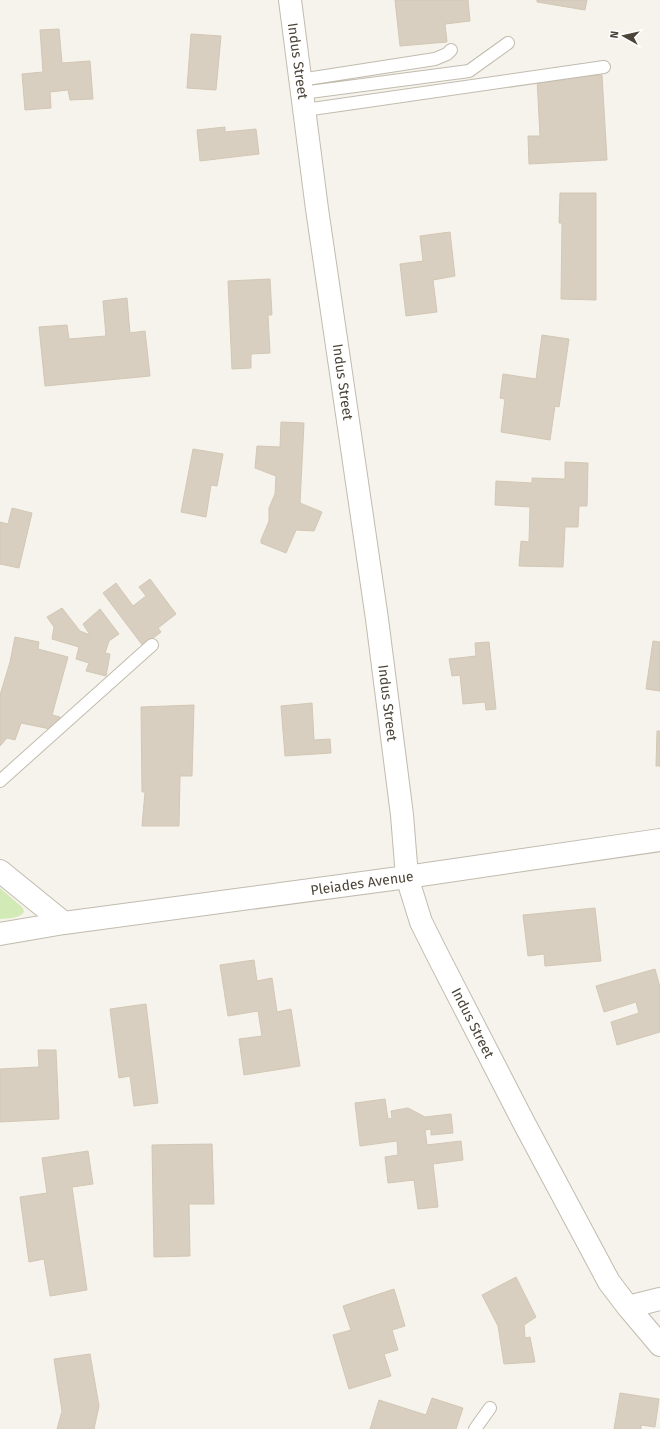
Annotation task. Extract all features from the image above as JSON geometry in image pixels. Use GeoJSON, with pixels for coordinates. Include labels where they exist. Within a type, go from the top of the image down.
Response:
{"type":"FeatureCollection","features":[{"type":"Feature","properties":{"kind":"street","name":"Indus Street"},"geometry":{"type":"LineString","coordinates":[[290,0],[320,224],[377,620],[402,815],[407,877],[421,922],[524,1123],[609,1282],[660,1345]]}},
{"type":"Feature","properties":{"kind":"street","name":"Pleiades Avenue"},"geometry":{"type":"LineString","coordinates":[[0,934],[64,923],[407,877],[660,840]]}},
{"type":"Feature","properties":{"kind":"street"},"geometry":{"type":"LineString","coordinates":[[0,871],[64,923]]}},
{"type":"Feature","properties":{"kind":"street"},"geometry":{"type":"LineString","coordinates":[[628,1307],[660,1299]]}},
{"type":"Feature","properties":{"kind":"lane"},"geometry":{"type":"LineString","coordinates":[[302,94],[469,71],[508,43]]}},
{"type":"Feature","properties":{"kind":"lane"},"geometry":{"type":"LineString","coordinates":[[302,94],[435,59],[447,54],[451,50]]}},
{"type":"Feature","properties":{"kind":"lane"},"geometry":{"type":"LineString","coordinates":[[302,94],[604,67]]}},
{"type":"Feature","properties":{"kind":"lane"},"geometry":{"type":"LineString","coordinates":[[0,781],[152,645]]}},
{"type":"Feature","properties":{"kind":"lane"},"geometry":{"type":"LineString","coordinates":[[475,1429],[490,1408]]}},
{"type":"Feature","properties":{"kind":"green space"},"geometry":{"type":"Polygon","coordinates":[[[0,888],[23,908],[24,912],[22,914],[13,918],[0,919],[0,888]]]}},
{"type":"Feature","properties":{"kind":"building"},"geometry":{"type":"Polygon","coordinates":[[[395,0],[468,0],[470,21],[445,24],[447,42],[400,46],[395,0]]]}},
{"type":"Feature","properties":{"kind":"building"},"geometry":{"type":"Polygon","coordinates":[[[537,0],[587,0],[585,10],[537,2],[537,0]]]}},
{"type":"Feature","properties":{"kind":"building"},"geometry":{"type":"Polygon","coordinates":[[[59,29],[62,63],[90,61],[93,99],[70,100],[68,90],[50,92],[51,108],[25,110],[22,74],[43,72],[40,30],[59,29]]]}},
{"type":"Feature","properties":{"kind":"building"},"geometry":{"type":"Polygon","coordinates":[[[191,34],[221,36],[216,90],[187,88],[191,34]]]}},
{"type":"Feature","properties":{"kind":"building"},"geometry":{"type":"Polygon","coordinates":[[[602,75],[607,160],[529,164],[528,136],[540,136],[537,79],[602,75]]]}},
{"type":"Feature","properties":{"kind":"building"},"geometry":{"type":"Polygon","coordinates":[[[225,127],[225,132],[256,129],[259,154],[200,161],[197,130],[225,127]]]}},
{"type":"Feature","properties":{"kind":"building"},"geometry":{"type":"Polygon","coordinates":[[[560,193],[596,193],[596,300],[561,299],[562,223],[559,223],[560,193]]]}},
{"type":"Feature","properties":{"kind":"building"},"geometry":{"type":"Polygon","coordinates":[[[450,232],[455,276],[433,280],[437,312],[406,316],[400,264],[423,261],[420,236],[450,232]]]}},
{"type":"Feature","properties":{"kind":"building"},"geometry":{"type":"Polygon","coordinates":[[[270,279],[272,315],[268,315],[270,353],[251,354],[251,368],[232,369],[228,281],[270,279]]]}},
{"type":"Feature","properties":{"kind":"building"},"geometry":{"type":"Polygon","coordinates":[[[127,298],[130,333],[145,331],[150,376],[45,386],[39,327],[67,325],[69,339],[106,336],[103,301],[127,298]]]}},
{"type":"Feature","properties":{"kind":"building"},"geometry":{"type":"Polygon","coordinates":[[[542,335],[569,339],[559,407],[555,406],[550,440],[501,432],[505,399],[500,398],[503,374],[536,379],[542,335]]]}},
{"type":"Feature","properties":{"kind":"building"},"geometry":{"type":"Polygon","coordinates":[[[281,422],[304,423],[300,503],[322,512],[314,531],[296,530],[286,553],[261,543],[269,521],[269,508],[275,494],[276,476],[255,468],[257,446],[280,447],[281,422]]]}},
{"type":"Feature","properties":{"kind":"building"},"geometry":{"type":"Polygon","coordinates":[[[193,449],[223,454],[217,486],[211,485],[206,517],[181,512],[193,449]]]}},
{"type":"Feature","properties":{"kind":"building"},"geometry":{"type":"Polygon","coordinates":[[[565,462],[588,463],[587,506],[579,506],[578,527],[565,527],[563,567],[519,566],[521,541],[529,542],[530,507],[495,505],[496,481],[532,483],[532,478],[565,479],[565,462]]]}},
{"type":"Feature","properties":{"kind":"building"},"geometry":{"type":"Polygon","coordinates":[[[12,508],[32,513],[19,568],[0,564],[0,522],[8,524],[12,508]]]}},
{"type":"Feature","properties":{"kind":"building"},"geometry":{"type":"Polygon","coordinates":[[[150,579],[176,614],[158,628],[161,632],[143,646],[103,593],[116,583],[133,606],[146,596],[139,587],[150,579]]]}},
{"type":"Feature","properties":{"kind":"building"},"geometry":{"type":"Polygon","coordinates":[[[62,608],[80,631],[90,635],[83,624],[100,609],[119,634],[109,641],[105,653],[110,654],[106,676],[86,671],[89,663],[76,659],[79,647],[52,639],[54,627],[47,617],[62,608]]]}},
{"type":"Feature","properties":{"kind":"building"},"geometry":{"type":"Polygon","coordinates":[[[15,637],[39,642],[38,649],[68,657],[52,715],[60,717],[55,730],[21,723],[15,740],[7,738],[0,746],[0,695],[10,662],[15,637]]]}},
{"type":"Feature","properties":{"kind":"building"},"geometry":{"type":"Polygon","coordinates":[[[653,641],[660,642],[660,691],[646,689],[653,641]]]}},
{"type":"Feature","properties":{"kind":"building"},"geometry":{"type":"Polygon","coordinates":[[[489,642],[496,709],[486,710],[485,702],[463,704],[460,675],[452,676],[449,659],[476,656],[475,643],[489,642]]]}},
{"type":"Feature","properties":{"kind":"building"},"geometry":{"type":"Polygon","coordinates":[[[312,703],[314,740],[330,739],[331,753],[285,756],[281,706],[312,703]]]}},
{"type":"Feature","properties":{"kind":"building"},"geometry":{"type":"Polygon","coordinates":[[[194,705],[192,776],[180,776],[179,826],[142,826],[145,792],[142,792],[141,707],[194,705]]]}},
{"type":"Feature","properties":{"kind":"building"},"geometry":{"type":"Polygon","coordinates":[[[657,731],[660,731],[660,766],[656,766],[657,731]]]}},
{"type":"Feature","properties":{"kind":"building"},"geometry":{"type":"Polygon","coordinates":[[[595,908],[601,961],[545,966],[544,954],[528,956],[523,915],[595,908]]]}},
{"type":"Feature","properties":{"kind":"building"},"geometry":{"type":"Polygon","coordinates":[[[254,960],[257,981],[272,978],[277,1012],[291,1009],[300,1066],[244,1075],[239,1039],[262,1036],[258,1011],[228,1016],[220,965],[254,960]]]}},
{"type":"Feature","properties":{"kind":"building"},"geometry":{"type":"Polygon","coordinates":[[[655,969],[660,987],[660,1032],[617,1045],[611,1022],[639,1013],[636,1002],[604,1012],[596,986],[655,969]]]}},
{"type":"Feature","properties":{"kind":"building"},"geometry":{"type":"Polygon","coordinates":[[[146,1004],[158,1103],[134,1106],[130,1076],[119,1078],[110,1009],[146,1004]]]}},
{"type":"Feature","properties":{"kind":"building"},"geometry":{"type":"Polygon","coordinates":[[[38,1050],[56,1050],[59,1119],[0,1122],[0,1069],[39,1067],[38,1050]]]}},
{"type":"Feature","properties":{"kind":"building"},"geometry":{"type":"Polygon","coordinates":[[[385,1099],[388,1119],[392,1118],[391,1111],[408,1108],[425,1117],[451,1114],[453,1133],[431,1135],[431,1129],[425,1130],[427,1145],[461,1141],[463,1160],[433,1164],[438,1207],[418,1209],[414,1180],[388,1183],[385,1157],[398,1155],[397,1141],[360,1146],[355,1103],[385,1099]]]}},
{"type":"Feature","properties":{"kind":"building"},"geometry":{"type":"Polygon","coordinates":[[[212,1144],[214,1204],[189,1204],[190,1256],[154,1257],[152,1145],[212,1144]]]}},
{"type":"Feature","properties":{"kind":"building"},"geometry":{"type":"Polygon","coordinates":[[[88,1151],[93,1184],[72,1187],[87,1290],[50,1296],[44,1259],[29,1262],[20,1197],[47,1193],[42,1158],[88,1151]]]}},
{"type":"Feature","properties":{"kind":"building"},"geometry":{"type":"Polygon","coordinates":[[[516,1277],[536,1317],[524,1325],[525,1338],[530,1337],[535,1362],[504,1364],[498,1326],[482,1295],[516,1277]]]}},
{"type":"Feature","properties":{"kind":"building"},"geometry":{"type":"Polygon","coordinates":[[[394,1289],[405,1326],[392,1330],[398,1350],[384,1354],[391,1376],[349,1389],[333,1335],[351,1330],[343,1306],[394,1289]]]}},
{"type":"Feature","properties":{"kind":"building"},"geometry":{"type":"Polygon","coordinates":[[[90,1354],[99,1406],[94,1429],[57,1429],[62,1411],[54,1359],[90,1354]]]}},
{"type":"Feature","properties":{"kind":"building"},"geometry":{"type":"Polygon","coordinates":[[[620,1393],[659,1399],[655,1427],[641,1425],[641,1429],[614,1429],[620,1393]]]}},
{"type":"Feature","properties":{"kind":"building"},"geometry":{"type":"Polygon","coordinates":[[[432,1398],[463,1408],[456,1429],[370,1429],[379,1400],[426,1415],[432,1398]]]}}]}
